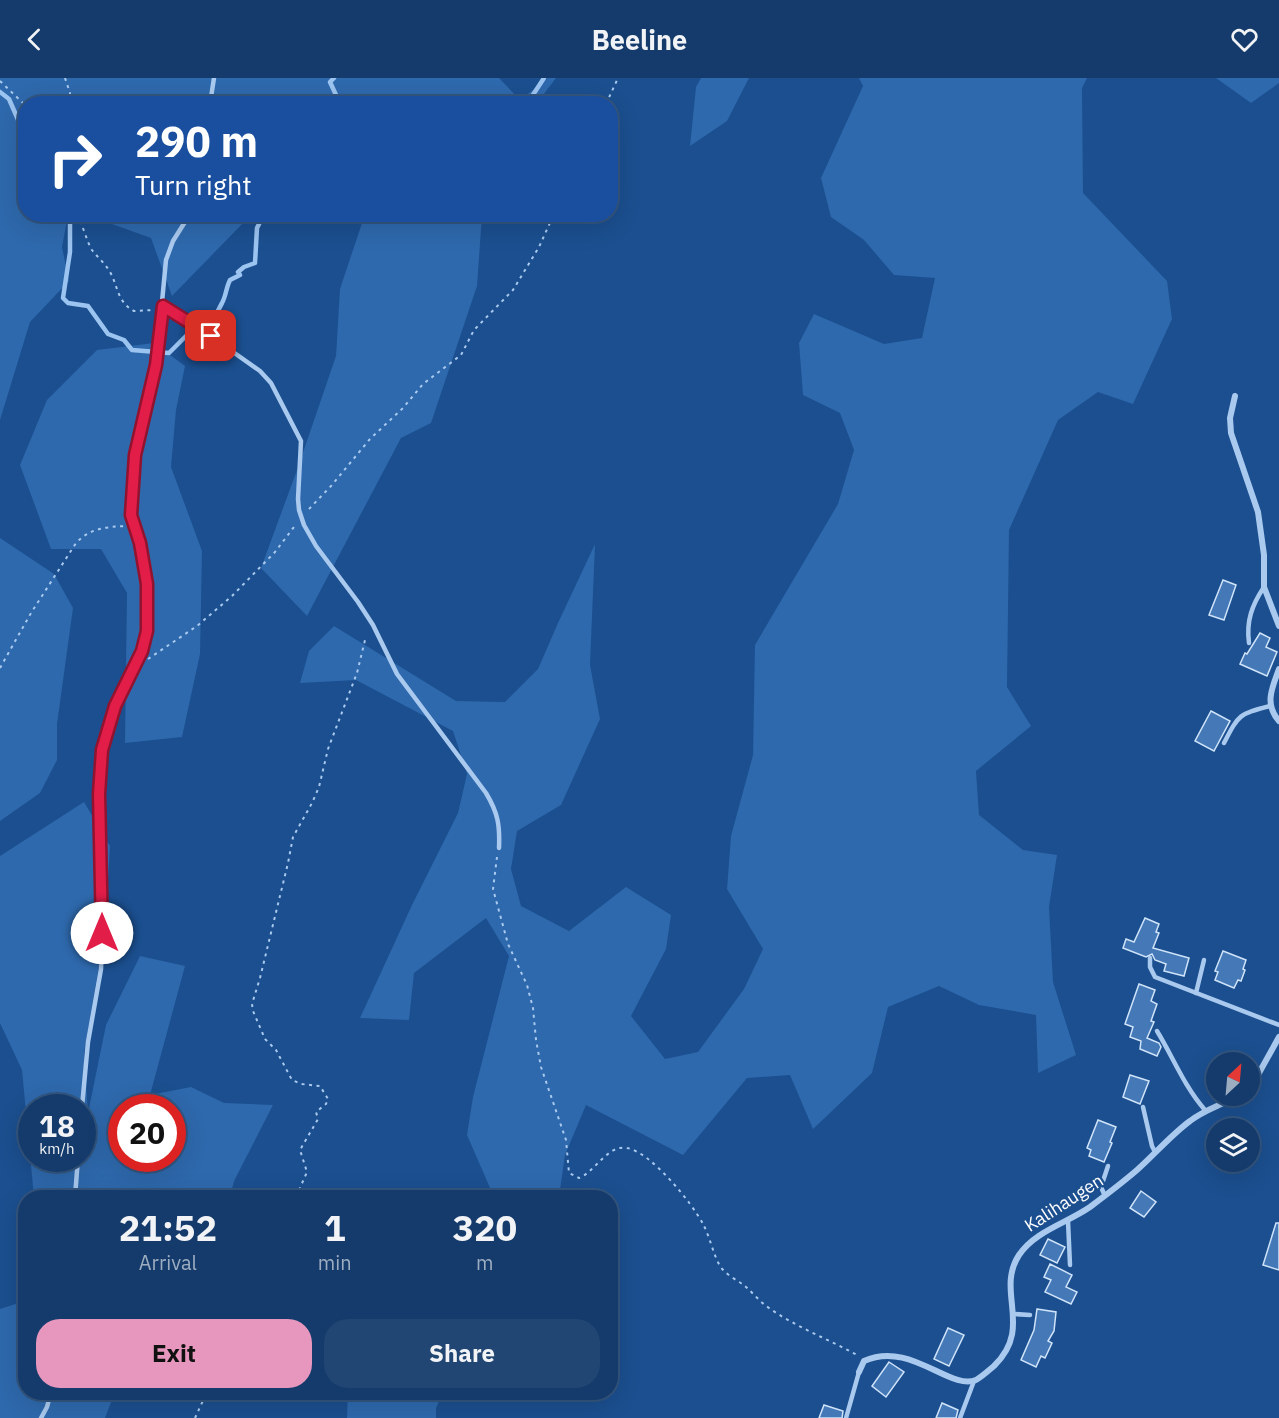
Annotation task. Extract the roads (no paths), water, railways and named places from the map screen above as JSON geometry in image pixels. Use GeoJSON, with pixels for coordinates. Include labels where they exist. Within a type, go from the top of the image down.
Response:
{"type":"FeatureCollection","features":[{"type":"Feature","properties":{"kind":"street"},"geometry":{"type":"LineString","coordinates":[[1235,396],[1230,418],[1231,433],[1258,512],[1264,555],[1264,587],[1279,626]]}},
{"type":"Feature","properties":{"kind":"street"},"geometry":{"type":"LineString","coordinates":[[1279,669],[1270,695],[1272,712],[1279,721]]}},
{"type":"Feature","properties":{"kind":"street"},"geometry":{"type":"LineString","coordinates":[[1260,1071],[1279,1037]]}},
{"type":"Feature","properties":{"kind":"street","name":"Kalihaugen"},"geometry":{"type":"LineString","coordinates":[[974,1381],[1001,1359],[1009,1345],[1014,1314],[1010,1278],[1019,1255],[1042,1234],[1068,1221],[1105,1196],[1188,1122],[1214,1106]]}},
{"type":"Feature","properties":{"kind":"street"},"geometry":{"type":"LineString","coordinates":[[859,1372],[864,1361],[884,1354],[928,1365],[956,1380],[974,1381]]}},
{"type":"Feature","properties":{"kind":"lane"},"geometry":{"type":"LineString","coordinates":[[211,96],[214,78]]}},
{"type":"Feature","properties":{"kind":"lane"},"geometry":{"type":"LineString","coordinates":[[83,1094],[88,1042],[101,969],[103,916],[99,794],[102,750],[115,706],[137,664],[147,631],[147,584],[131,515],[135,455],[156,365],[166,260],[173,241],[185,222]]}},
{"type":"Feature","properties":{"kind":"lane"},"geometry":{"type":"LineString","coordinates":[[163,306],[260,370],[271,382],[301,441],[298,499],[301,516],[316,546],[370,621],[396,674],[486,793],[496,810],[500,830],[498,848]]}},
{"type":"Feature","properties":{"kind":"lane"},"geometry":{"type":"LineString","coordinates":[[1249,643],[1250,616],[1254,602],[1264,587]]}},
{"type":"Feature","properties":{"kind":"lane"},"geometry":{"type":"LineString","coordinates":[[1224,743],[1237,719],[1244,712],[1270,706]]}},
{"type":"Feature","properties":{"kind":"lane"},"geometry":{"type":"LineString","coordinates":[[1150,958],[1150,967],[1155,977],[1279,1025]]}},
{"type":"Feature","properties":{"kind":"lane"},"geometry":{"type":"LineString","coordinates":[[1196,993],[1204,960]]}},
{"type":"Feature","properties":{"kind":"lane"},"geometry":{"type":"LineString","coordinates":[[1156,1031],[1171,1054],[1185,1083],[1205,1110]]}},
{"type":"Feature","properties":{"kind":"lane"},"geometry":{"type":"LineString","coordinates":[[1143,1107],[1155,1152]]}},
{"type":"Feature","properties":{"kind":"lane"},"geometry":{"type":"LineString","coordinates":[[1105,1196],[1101,1187],[1108,1166]]}},
{"type":"Feature","properties":{"kind":"lane"},"geometry":{"type":"LineString","coordinates":[[76,1190],[77,1172]]}},
{"type":"Feature","properties":{"kind":"lane"},"geometry":{"type":"LineString","coordinates":[[1068,1221],[1070,1265]]}},
{"type":"Feature","properties":{"kind":"lane"},"geometry":{"type":"LineString","coordinates":[[1014,1314],[1030,1315]]}},
{"type":"Feature","properties":{"kind":"lane"},"geometry":{"type":"LineString","coordinates":[[846,1418],[859,1372]]}},
{"type":"Feature","properties":{"kind":"lane"},"geometry":{"type":"LineString","coordinates":[[960,1418],[974,1381]]}},
{"type":"Feature","properties":{"kind":"lane"},"geometry":{"type":"LineString","coordinates":[[41,1418],[49,1400]]}},
{"type":"Feature","properties":{"kind":"waterway"},"geometry":{"type":"LineString","coordinates":[[334,78],[330,82],[336,96]]}},
{"type":"Feature","properties":{"kind":"waterway"},"geometry":{"type":"LineString","coordinates":[[532,96],[544,78]]}},
{"type":"Feature","properties":{"kind":"waterway"},"geometry":{"type":"LineString","coordinates":[[0,92],[9,99],[18,120]]}},
{"type":"Feature","properties":{"kind":"waterway"},"geometry":{"type":"LineString","coordinates":[[70,222],[70,252],[63,298],[68,303],[88,306],[108,334],[124,340],[132,350],[169,353],[187,335],[196,338],[217,313],[230,280],[240,275],[238,272],[244,267],[255,263],[257,228],[260,222]]}}]}
